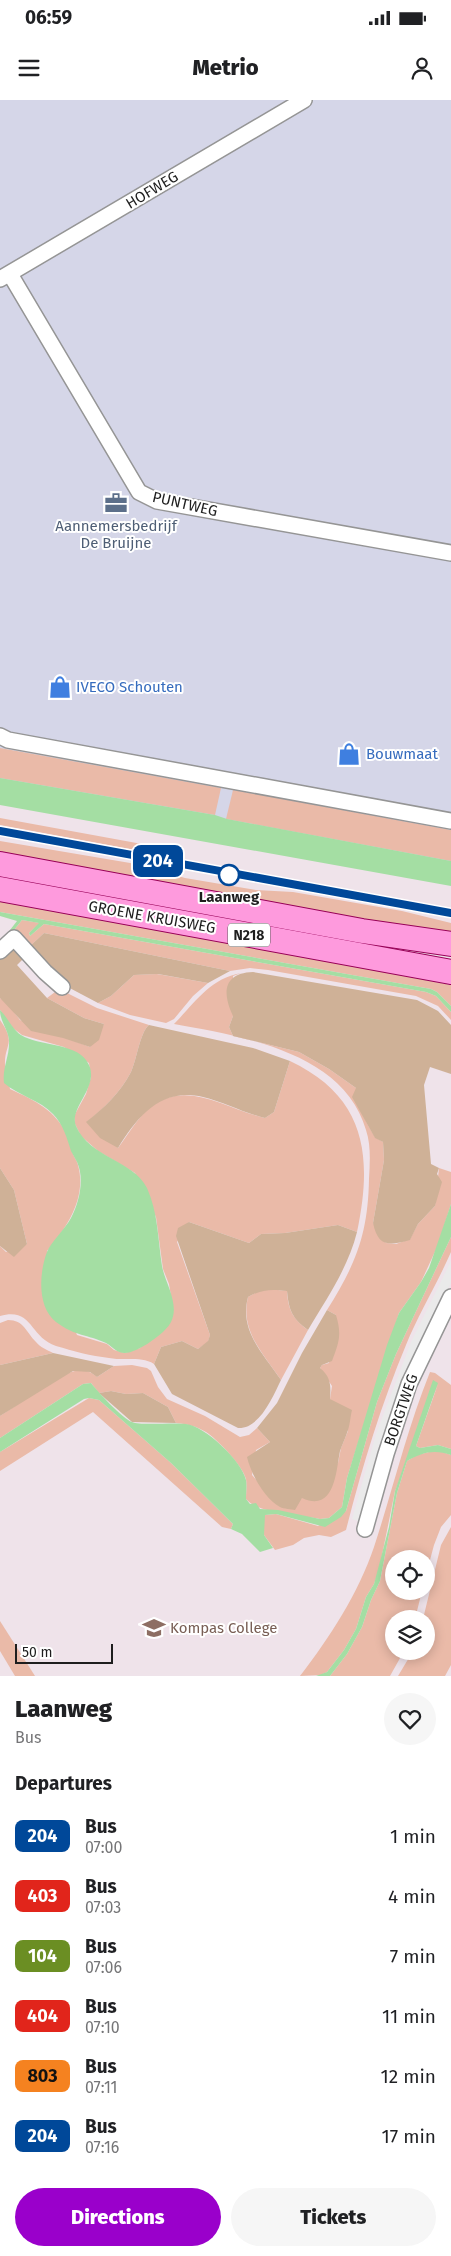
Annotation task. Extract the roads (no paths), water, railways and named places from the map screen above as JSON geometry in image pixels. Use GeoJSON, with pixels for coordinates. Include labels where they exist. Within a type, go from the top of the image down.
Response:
{"type":"FeatureCollection","features":[{"type":"Feature","properties":{"kind":"main road","name":"GROENE KRUISWEG"},"geometry":{"type":"LineString","coordinates":[[0,864],[362,931],[451,944]]}},
{"type":"Feature","properties":{"kind":"main road","name":"GROENE KRUISWEG"},"geometry":{"type":"LineString","coordinates":[[0,888],[451,972]]}},
{"type":"Feature","properties":{"kind":"street","name":"HOFWEG"},"geometry":{"type":"LineString","coordinates":[[5,277],[304,100]]}},
{"type":"Feature","properties":{"kind":"street","name":"PUNTWEG"},"geometry":{"type":"LineString","coordinates":[[5,277],[140,492],[157,501],[451,553]]}},
{"type":"Feature","properties":{"kind":"street"},"geometry":{"type":"LineString","coordinates":[[0,736],[8,740],[451,821]]}},
{"type":"Feature","properties":{"kind":"street"},"geometry":{"type":"LineString","coordinates":[[0,951],[14,938],[45,972],[62,987]]}},
{"type":"Feature","properties":{"kind":"street","name":"BORGTWEG"},"geometry":{"type":"LineString","coordinates":[[365,1529],[386,1454],[409,1384],[451,1297]]}},
{"type":"Feature","properties":{"kind":"place","name":"Aannemersbedrijf De Bruijne"},"geometry":{"type":"Point","coordinates":[116,503]}},
{"type":"Feature","properties":{"kind":"place","name":"IVECO Schouten"},"geometry":{"type":"Point","coordinates":[60,687]}},
{"type":"Feature","properties":{"kind":"place","name":"Bouwmaat"},"geometry":{"type":"Point","coordinates":[349,754]}},
{"type":"Feature","properties":{"kind":"place","name":"Laanweg"},"geometry":{"type":"Point","coordinates":[229,875]}},
{"type":"Feature","properties":{"kind":"place","name":"Kompas College"},"geometry":{"type":"Point","coordinates":[154,1628]}}]}
